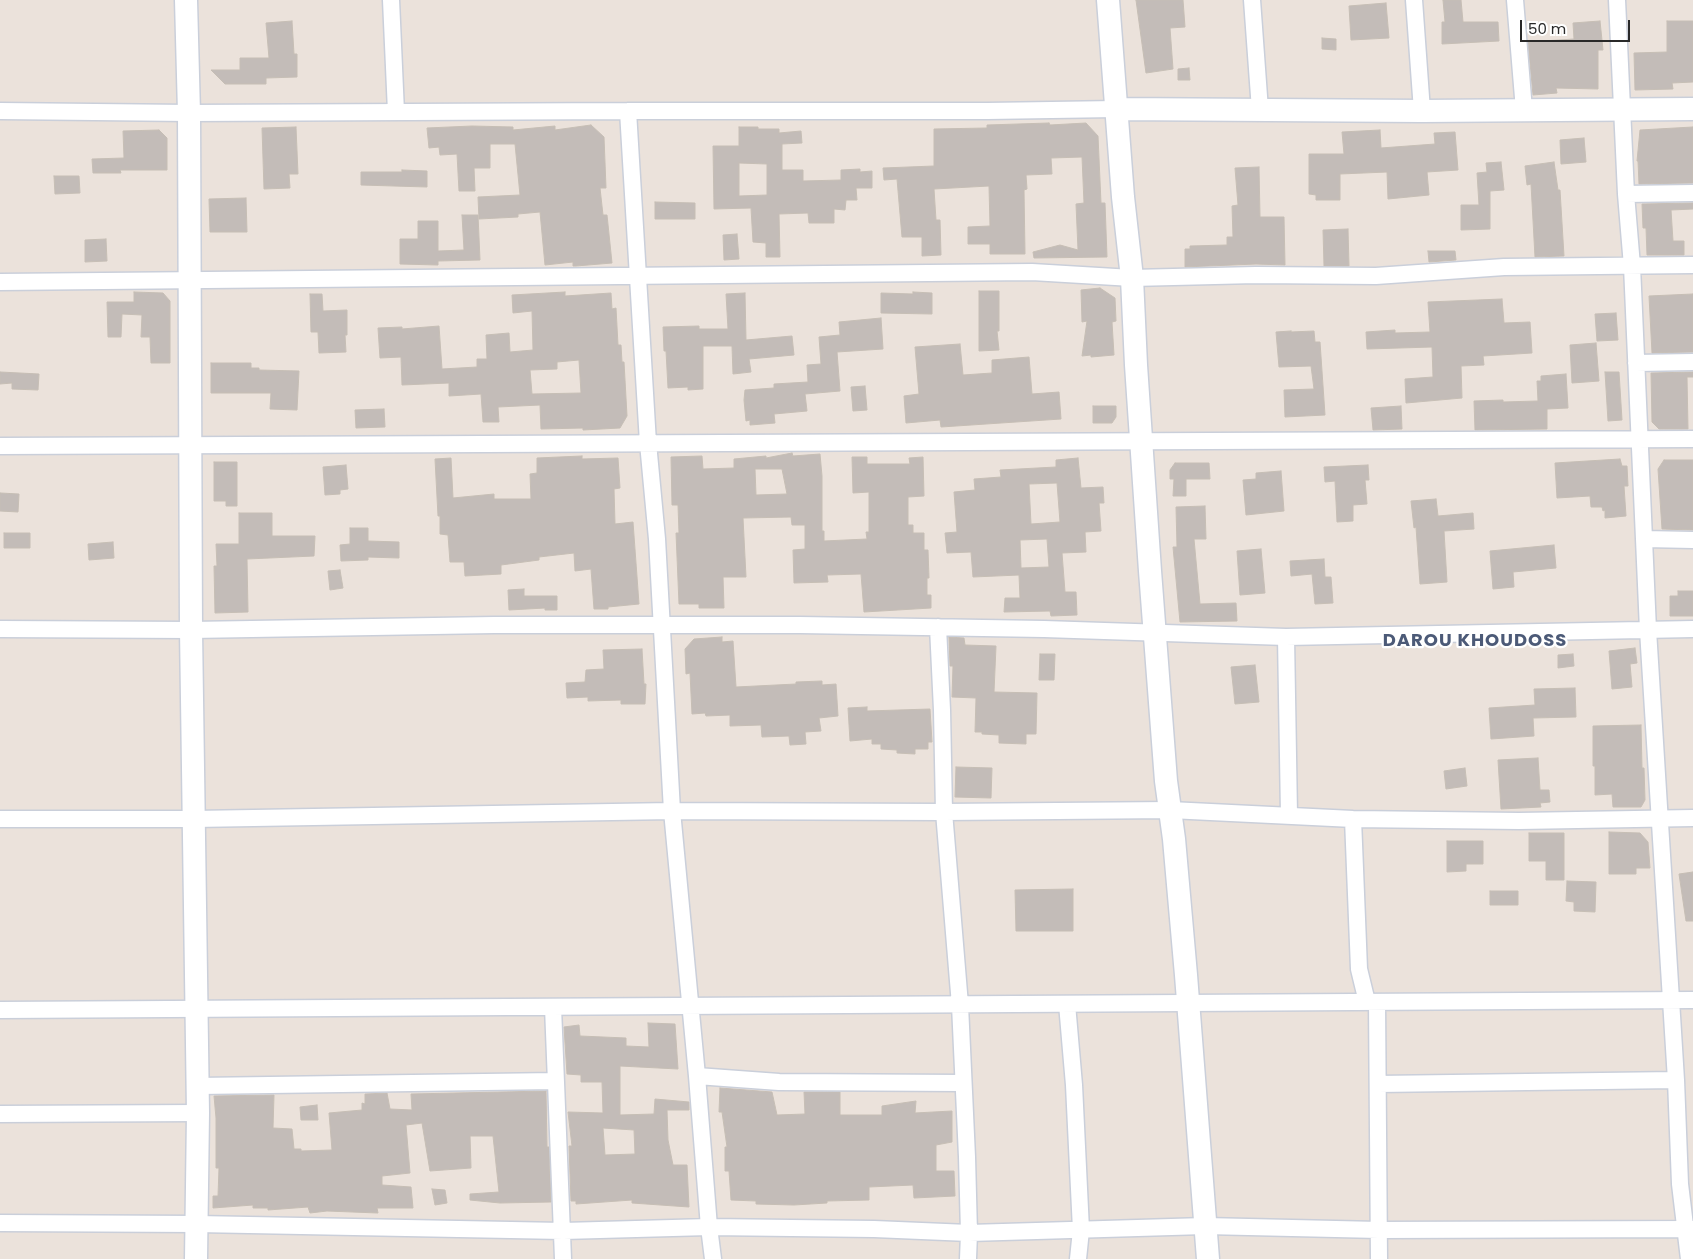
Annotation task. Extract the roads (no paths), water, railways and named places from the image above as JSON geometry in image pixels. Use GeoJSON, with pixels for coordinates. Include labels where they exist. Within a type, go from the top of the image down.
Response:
{"type":"FeatureCollection","features":[{"type":"Feature","properties":{"kind":"street"},"geometry":{"type":"LineString","coordinates":[[186,0],[189,114],[191,630],[198,1086],[196,1259]]}},
{"type":"Feature","properties":{"kind":"street"},"geometry":{"type":"LineString","coordinates":[[391,0],[396,112]]}},
{"type":"Feature","properties":{"kind":"street"},"geometry":{"type":"LineString","coordinates":[[1108,0],[1123,196],[1132,278],[1140,441],[1155,632],[1188,1003],[1208,1259]]}},
{"type":"Feature","properties":{"kind":"street"},"geometry":{"type":"LineString","coordinates":[[1252,0],[1260,110]]}},
{"type":"Feature","properties":{"kind":"street"},"geometry":{"type":"LineString","coordinates":[[1414,0],[1422,111]]}},
{"type":"Feature","properties":{"kind":"street"},"geometry":{"type":"LineString","coordinates":[[1515,0],[1524,110]]}},
{"type":"Feature","properties":{"kind":"street"},"geometry":{"type":"LineString","coordinates":[[1617,0],[1626,194],[1632,266],[1648,630],[1676,1080],[1680,1184],[1689,1229],[1689,1259]]}},
{"type":"Feature","properties":{"kind":"street"},"geometry":{"type":"LineString","coordinates":[[0,106],[189,114],[628,111],[894,112],[1116,109],[1422,111],[1693,109]]}},
{"type":"Feature","properties":{"kind":"street"},"geometry":{"type":"LineString","coordinates":[[628,111],[648,444],[657,539],[672,811],[713,1259]]}},
{"type":"Feature","properties":{"kind":"street"},"geometry":{"type":"LineString","coordinates":[[1626,194],[1693,193]]}},
{"type":"Feature","properties":{"kind":"street"},"geometry":{"type":"LineString","coordinates":[[0,282],[1032,272],[1132,278],[1256,275],[1376,276],[1504,267],[1693,265]]}},
{"type":"Feature","properties":{"kind":"street"},"geometry":{"type":"LineString","coordinates":[[1636,363],[1693,362]]}},
{"type":"Feature","properties":{"kind":"street"},"geometry":{"type":"LineString","coordinates":[[0,446],[1693,439]]}},
{"type":"Feature","properties":{"kind":"street"},"geometry":{"type":"LineString","coordinates":[[1644,539],[1693,540]]}},
{"type":"Feature","properties":{"kind":"street"},"geometry":{"type":"LineString","coordinates":[[0,629],[191,630],[661,625],[938,627],[1155,632],[1286,638],[1693,629]]}},
{"type":"Feature","properties":{"kind":"street"},"geometry":{"type":"LineString","coordinates":[[938,627],[944,812],[960,1005],[968,1157],[970,1234],[968,1259]]}},
{"type":"Feature","properties":{"kind":"street"},"geometry":{"type":"LineString","coordinates":[[1286,638],[1289,815]]}},
{"type":"Feature","properties":{"kind":"street"},"geometry":{"type":"LineString","coordinates":[[0,819],[194,819],[333,815],[672,811],[944,812],[1170,810],[1352,819],[1519,822],[1693,818]]}},
{"type":"Feature","properties":{"kind":"street"},"geometry":{"type":"LineString","coordinates":[[1352,819],[1359,969],[1372,1002],[1378,1084],[1379,1259]]}},
{"type":"Feature","properties":{"kind":"street"},"geometry":{"type":"LineString","coordinates":[[0,1010],[1693,1000]]}},
{"type":"Feature","properties":{"kind":"street"},"geometry":{"type":"LineString","coordinates":[[1066,1004],[1074,1085],[1081,1230],[1078,1259]]}},
{"type":"Feature","properties":{"kind":"street"},"geometry":{"type":"LineString","coordinates":[[553,1007],[563,1259]]}},
{"type":"Feature","properties":{"kind":"street"},"geometry":{"type":"LineString","coordinates":[[697,1076],[779,1082],[963,1083]]}},
{"type":"Feature","properties":{"kind":"street"},"geometry":{"type":"LineString","coordinates":[[1378,1084],[1676,1080]]}},
{"type":"Feature","properties":{"kind":"street"},"geometry":{"type":"LineString","coordinates":[[198,1086],[556,1081]]}},
{"type":"Feature","properties":{"kind":"street"},"geometry":{"type":"LineString","coordinates":[[0,1114],[198,1113]]}},
{"type":"Feature","properties":{"kind":"street"},"geometry":{"type":"LineString","coordinates":[[0,1223],[197,1224],[563,1231],[709,1227],[874,1229],[970,1234],[1205,1226],[1379,1230],[1689,1229]]}},
{"type":"Feature","properties":{"kind":"district","name":"DAROU KHOUDOSS"},"geometry":{"type":"Point","coordinates":[1475,641]}}]}
